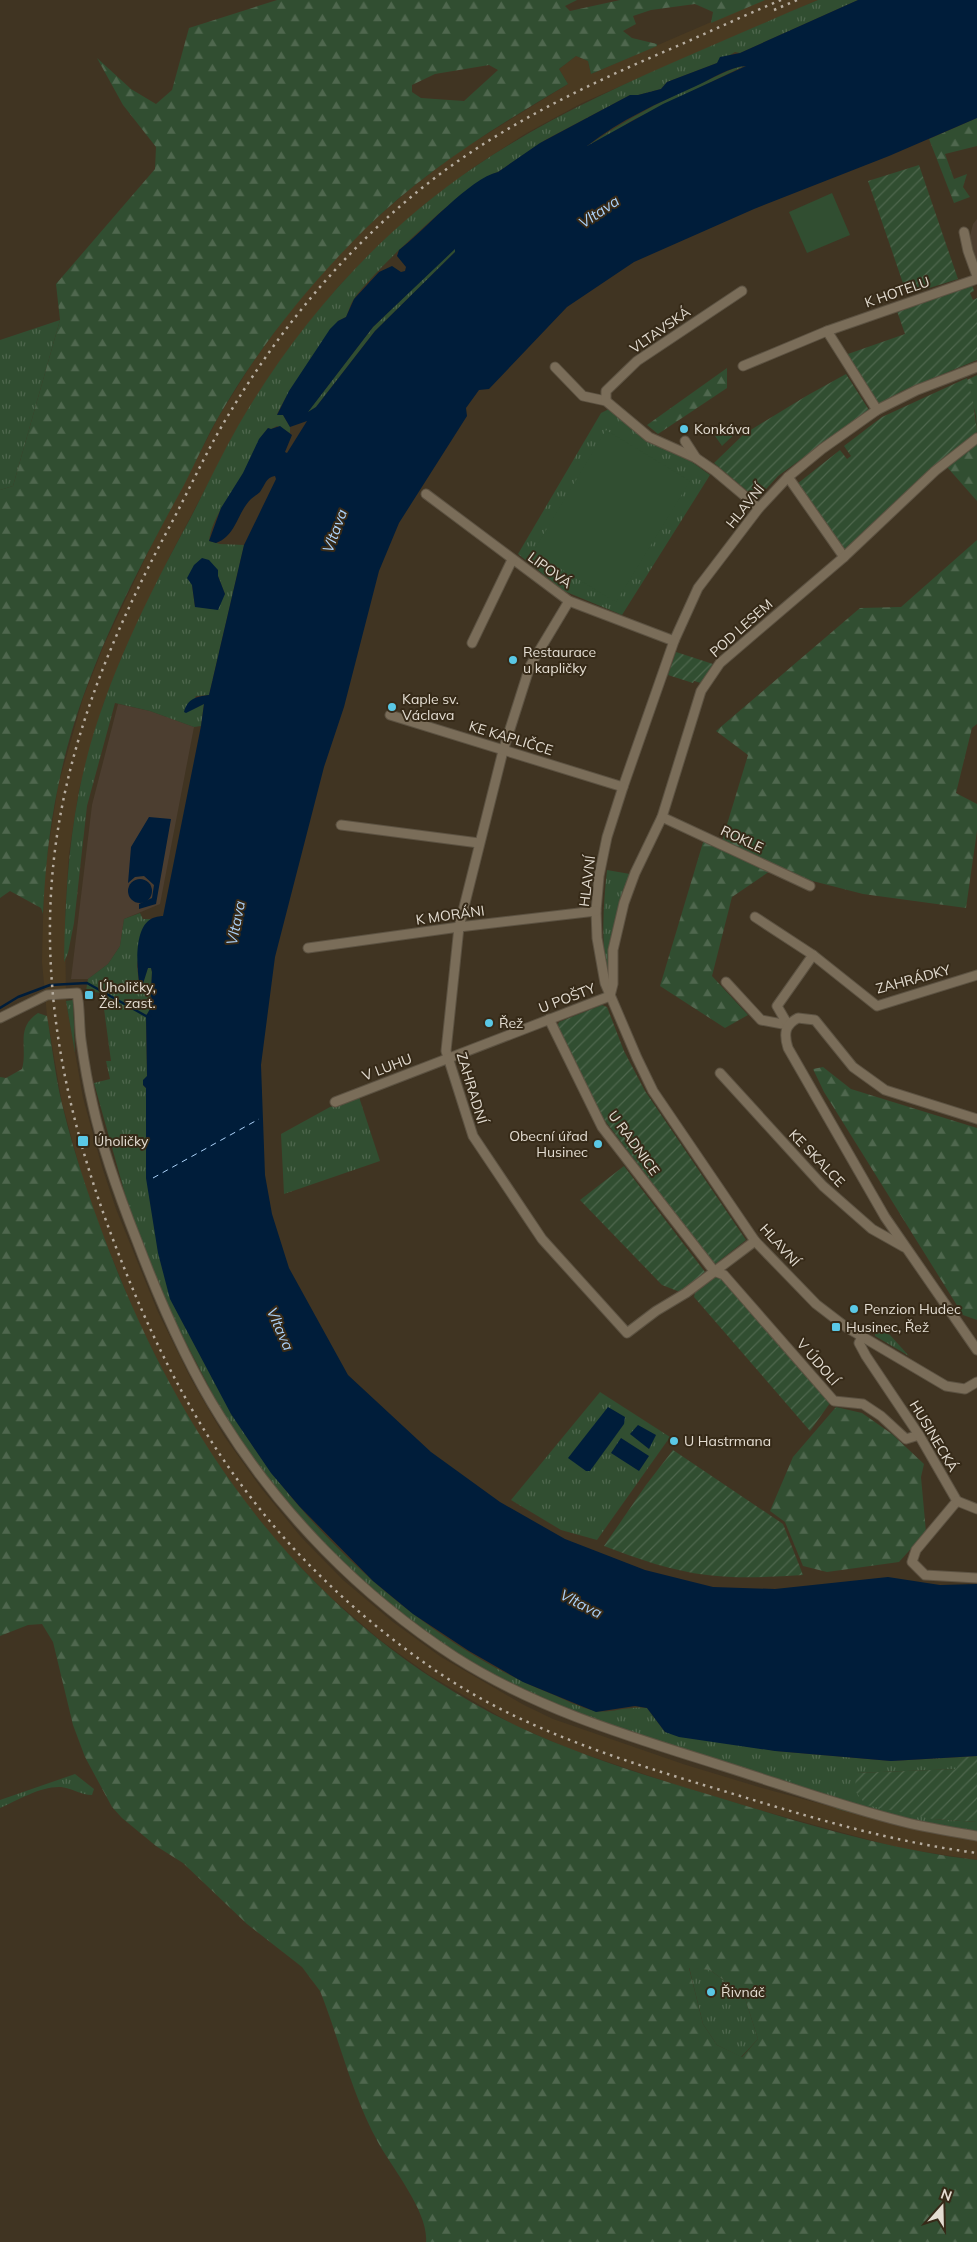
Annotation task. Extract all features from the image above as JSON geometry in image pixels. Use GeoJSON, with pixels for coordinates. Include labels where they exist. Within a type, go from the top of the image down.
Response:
{"type":"FeatureCollection","features":[{"type":"Feature","properties":{"kind":"street"},"geometry":{"type":"LineString","coordinates":[[964,232],[977,278]]}},
{"type":"Feature","properties":{"kind":"street","name":"K HOTELU"},"geometry":{"type":"LineString","coordinates":[[743,366],[827,331],[977,278]]}},
{"type":"Feature","properties":{"kind":"street","name":"VLTAVSKÁ"},"geometry":{"type":"LineString","coordinates":[[606,401],[606,391],[637,361],[742,291]]}},
{"type":"Feature","properties":{"kind":"street"},"geometry":{"type":"LineString","coordinates":[[827,331],[877,410]]}},
{"type":"Feature","properties":{"kind":"street"},"geometry":{"type":"LineString","coordinates":[[555,367],[583,396],[606,401],[649,437],[696,458],[715,471],[759,508]]}},
{"type":"Feature","properties":{"kind":"street","name":"HLAVNÍ"},"geometry":{"type":"LineString","coordinates":[[977,367],[917,390],[877,410],[822,449],[788,477],[759,508],[698,588],[674,641],[623,786],[599,876],[596,911],[597,938],[605,983],[636,1058],[653,1091],[719,1185],[755,1241],[816,1304],[862,1337],[946,1386],[965,1389],[977,1382]]}},
{"type":"Feature","properties":{"kind":"street","name":"POD LESEM"},"geometry":{"type":"LineString","coordinates":[[610,996],[613,950],[624,903],[635,873],[662,818],[701,691],[720,662],[844,557],[935,471],[977,438]]}},
{"type":"Feature","properties":{"kind":"street"},"geometry":{"type":"LineString","coordinates":[[685,441],[696,458]]}},
{"type":"Feature","properties":{"kind":"street"},"geometry":{"type":"LineString","coordinates":[[788,477],[844,557]]}},
{"type":"Feature","properties":{"kind":"street","name":"LIPOVÁ"},"geometry":{"type":"LineString","coordinates":[[426,494],[512,560],[570,601],[674,641]]}},
{"type":"Feature","properties":{"kind":"street"},"geometry":{"type":"LineString","coordinates":[[472,643],[512,560]]}},
{"type":"Feature","properties":{"kind":"street","name":"ZAHRADNÍ"},"geometry":{"type":"LineString","coordinates":[[570,601],[530,666],[503,751],[459,927],[446,1042],[449,1058],[473,1136],[542,1240],[627,1333],[656,1311],[686,1293],[755,1241]]}},
{"type":"Feature","properties":{"kind":"street","name":"KE KAPLIČCE"},"geometry":{"type":"LineString","coordinates":[[390,715],[623,786]]}},
{"type":"Feature","properties":{"kind":"street","name":"ROKLE"},"geometry":{"type":"LineString","coordinates":[[662,818],[810,886]]}},
{"type":"Feature","properties":{"kind":"street"},"geometry":{"type":"LineString","coordinates":[[341,825],[479,843]]}},
{"type":"Feature","properties":{"kind":"street","name":"K MORÁNI"},"geometry":{"type":"LineString","coordinates":[[308,948],[459,927],[596,911]]}},
{"type":"Feature","properties":{"kind":"street","name":"ZAHRÁDKY"},"geometry":{"type":"LineString","coordinates":[[755,917],[813,955],[877,1006],[977,975]]}},
{"type":"Feature","properties":{"kind":"street"},"geometry":{"type":"LineString","coordinates":[[788,1026],[777,1006],[813,955]]}},
{"type":"Feature","properties":{"kind":"street"},"geometry":{"type":"LineString","coordinates":[[726,982],[762,1020],[788,1026]]}},
{"type":"Feature","properties":{"kind":"street"},"geometry":{"type":"LineString","coordinates":[[0,1018],[47,994],[77,993],[81,1038],[94,1110],[128,1216],[154,1285],[187,1356],[219,1416],[249,1460],[290,1512],[335,1560],[385,1604],[457,1658],[520,1692],[558,1710],[609,1730],[896,1820],[977,1836]]}},
{"type":"Feature","properties":{"kind":"street","name":"U POŠTY"},"geometry":{"type":"LineString","coordinates":[[449,1058],[610,996]]}},
{"type":"Feature","properties":{"kind":"street"},"geometry":{"type":"LineString","coordinates":[[977,1119],[885,1090],[853,1067],[814,1020],[798,1018],[788,1026],[785,1032],[788,1048],[885,1217],[977,1350]]}},
{"type":"Feature","properties":{"kind":"street","name":"U RADNICE"},"geometry":{"type":"LineString","coordinates":[[549,1019],[602,1127],[714,1271]]}},
{"type":"Feature","properties":{"kind":"street","name":"V LUHU"},"geometry":{"type":"LineString","coordinates":[[335,1102],[449,1058]]}},
{"type":"Feature","properties":{"kind":"street","name":"KE SKALCE"},"geometry":{"type":"LineString","coordinates":[[720,1073],[823,1186],[872,1229],[906,1248]]}},
{"type":"Feature","properties":{"kind":"street","name":"V ÚDOLÍ"},"geometry":{"type":"LineString","coordinates":[[714,1271],[724,1275],[834,1401],[863,1404],[881,1416],[906,1439],[919,1435]]}},
{"type":"Feature","properties":{"kind":"street","name":"HUSINECKÁ"},"geometry":{"type":"LineString","coordinates":[[862,1337],[859,1344],[919,1435],[957,1501]]}},
{"type":"Feature","properties":{"kind":"street"},"geometry":{"type":"LineString","coordinates":[[977,1509],[957,1501],[916,1550],[912,1562],[925,1575],[977,1578]]}},
{"type":"Feature","properties":{"kind":"shaded area"},"geometry":{"type":"Polygon","coordinates":[[[762,0],[818,0],[582,103],[525,134],[474,167],[425,204],[380,244],[339,286],[303,330],[269,377],[238,427],[171,554],[123,654],[103,705],[79,790],[69,853],[65,915],[66,1001],[83,1098],[102,1167],[116,1209],[157,1310],[191,1379],[224,1436],[261,1488],[301,1537],[343,1580],[393,1622],[441,1657],[524,1705],[553,1719],[683,1764],[762,1788],[903,1826],[977,1838],[977,1860],[899,1848],[756,1809],[676,1785],[575,1751],[514,1725],[429,1675],[380,1640],[328,1595],[285,1551],[244,1501],[206,1448],[172,1389],[137,1319],[95,1216],[81,1173],[62,1103],[47,1016],[42,962],[44,879],[58,786],[83,698],[104,645],[152,544],[219,416],[251,365],[286,316],[323,272],[365,228],[411,188],[461,150],[568,84],[559,69],[576,56],[588,61],[591,74],[762,0]]]}},
{"type":"Feature","properties":{"kind":"shaded area"},"geometry":{"type":"Polygon","coordinates":[[[977,219],[977,271],[969,240],[973,224],[977,219]]]}},
{"type":"Feature","properties":{"kind":"shaded area"},"geometry":{"type":"Polygon","coordinates":[[[118,704],[150,711],[194,727],[160,904],[124,919],[120,946],[108,964],[88,979],[71,979],[92,805],[118,704]]]}},
{"type":"Feature","properties":{"kind":"green space"},"geometry":{"type":"Polygon","coordinates":[[[277,0],[577,0],[565,6],[570,11],[620,0],[765,0],[711,23],[713,12],[695,4],[651,10],[633,16],[636,24],[623,31],[632,38],[657,44],[657,46],[591,74],[588,61],[576,56],[559,69],[568,84],[461,151],[411,188],[343,251],[285,318],[250,366],[214,424],[145,557],[93,669],[67,747],[58,787],[48,850],[43,914],[41,908],[10,891],[0,898],[0,490],[13,486],[60,320],[56,284],[155,169],[156,147],[123,105],[97,58],[131,89],[156,104],[172,90],[189,28],[277,0]],[[489,65],[435,74],[412,85],[412,92],[421,98],[464,101],[498,70],[489,65]]]}},
{"type":"Feature","properties":{"kind":"green space"},"geometry":{"type":"Polygon","coordinates":[[[818,0],[858,0],[740,53],[735,52],[717,63],[667,82],[661,89],[638,95],[630,95],[545,140],[498,172],[485,178],[445,208],[380,269],[354,299],[346,317],[338,321],[285,399],[277,414],[283,415],[290,427],[290,433],[277,426],[271,429],[268,428],[260,439],[244,472],[214,523],[209,541],[220,544],[244,545],[209,695],[196,696],[188,711],[204,703],[201,726],[194,727],[150,711],[115,703],[87,806],[74,923],[68,953],[64,962],[68,877],[75,813],[87,756],[110,686],[139,618],[238,426],[261,388],[313,316],[373,250],[406,220],[440,192],[503,149],[557,118],[612,90],[818,0]],[[218,576],[192,585],[195,607],[225,594],[218,576]]]}},
{"type":"Feature","properties":{"kind":"green space"},"geometry":{"type":"Polygon","coordinates":[[[746,65],[633,120],[591,146],[586,147],[653,106],[721,74],[746,65]]]}},
{"type":"Feature","properties":{"kind":"green space"},"geometry":{"type":"Polygon","coordinates":[[[977,118],[977,146],[945,154],[954,179],[967,174],[963,187],[970,197],[954,203],[929,139],[977,118]]]}},
{"type":"Feature","properties":{"kind":"green space"},"geometry":{"type":"Polygon","coordinates":[[[919,165],[958,279],[907,295],[868,181],[919,165]]]}},
{"type":"Feature","properties":{"kind":"green space"},"geometry":{"type":"Polygon","coordinates":[[[832,193],[850,235],[807,253],[789,212],[832,193]]]}},
{"type":"Feature","properties":{"kind":"green space"},"geometry":{"type":"Polygon","coordinates":[[[455,248],[455,252],[375,331],[316,407],[306,414],[373,327],[455,248]]]}},
{"type":"Feature","properties":{"kind":"green space"},"geometry":{"type":"Polygon","coordinates":[[[972,285],[974,291],[970,293],[973,300],[977,298],[977,360],[902,391],[878,404],[845,355],[905,334],[897,311],[972,285]]]}},
{"type":"Feature","properties":{"kind":"green space"},"geometry":{"type":"Polygon","coordinates":[[[60,320],[13,486],[0,490],[0,340],[60,320]]]}},
{"type":"Feature","properties":{"kind":"green space"},"geometry":{"type":"Polygon","coordinates":[[[727,368],[727,388],[658,434],[647,425],[727,368]]]}},
{"type":"Feature","properties":{"kind":"green space"},"geometry":{"type":"Polygon","coordinates":[[[846,374],[869,410],[778,476],[757,499],[714,463],[744,434],[846,374]]]}},
{"type":"Feature","properties":{"kind":"green space"},"geometry":{"type":"Polygon","coordinates":[[[977,375],[977,440],[976,416],[967,380],[977,375]]]}},
{"type":"Feature","properties":{"kind":"green space"},"geometry":{"type":"Polygon","coordinates":[[[967,378],[973,401],[977,432],[846,550],[841,550],[797,484],[840,450],[847,459],[851,456],[844,446],[882,417],[967,378]]]}},
{"type":"Feature","properties":{"kind":"green space"},"geometry":{"type":"Polygon","coordinates":[[[609,409],[649,442],[692,462],[710,475],[622,615],[564,591],[518,554],[601,413],[609,409]]]}},
{"type":"Feature","properties":{"kind":"green space"},"geometry":{"type":"Polygon","coordinates":[[[731,424],[738,431],[722,446],[715,436],[731,424]]]}},
{"type":"Feature","properties":{"kind":"green space"},"geometry":{"type":"Polygon","coordinates":[[[606,430],[690,481],[616,602],[533,552],[606,430]]]}},
{"type":"Feature","properties":{"kind":"green space"},"geometry":{"type":"Polygon","coordinates":[[[977,440],[977,501],[947,467],[977,440]]]}},
{"type":"Feature","properties":{"kind":"green space"},"geometry":{"type":"Polygon","coordinates":[[[977,540],[977,724],[972,728],[956,793],[977,804],[977,831],[966,908],[863,894],[797,877],[722,841],[748,755],[716,731],[860,608],[901,607],[977,540]]]}},
{"type":"Feature","properties":{"kind":"green space"},"geometry":{"type":"Polygon","coordinates":[[[676,652],[713,664],[701,683],[694,681],[693,683],[668,675],[676,652]]]}},
{"type":"Feature","properties":{"kind":"green space"},"geometry":{"type":"Polygon","coordinates":[[[704,839],[773,869],[732,897],[712,976],[748,1015],[725,1028],[660,986],[704,839]]]}},
{"type":"Feature","properties":{"kind":"green space"},"geometry":{"type":"Polygon","coordinates":[[[607,870],[630,874],[610,942],[611,975],[608,980],[604,953],[603,925],[607,870]]]}},
{"type":"Feature","properties":{"kind":"green space"},"geometry":{"type":"Polygon","coordinates":[[[140,913],[143,919],[151,919],[143,928],[137,966],[139,984],[148,968],[151,968],[152,972],[150,1009],[146,1016],[147,1076],[143,1085],[146,1088],[146,1178],[216,1383],[243,1431],[276,1478],[314,1523],[357,1566],[402,1605],[450,1640],[499,1670],[584,1708],[601,1712],[640,1707],[647,1708],[665,1732],[776,1751],[891,1761],[962,1757],[957,1769],[856,1773],[933,1819],[977,1822],[977,1838],[903,1826],[837,1809],[820,1795],[558,1708],[504,1683],[458,1655],[385,1603],[292,1513],[235,1437],[156,1285],[125,1194],[94,1083],[110,1079],[106,1061],[111,1061],[104,1009],[100,1009],[102,993],[86,991],[88,979],[108,964],[120,946],[124,919],[140,913]]]}},
{"type":"Feature","properties":{"kind":"green space"},"geometry":{"type":"Polygon","coordinates":[[[73,1000],[75,1053],[66,1001],[73,1000]]]}},
{"type":"Feature","properties":{"kind":"green space"},"geometry":{"type":"Polygon","coordinates":[[[602,1005],[607,1007],[624,1051],[645,1091],[746,1240],[714,1265],[603,1118],[557,1027],[559,1022],[602,1005]]]}},
{"type":"Feature","properties":{"kind":"green space"},"geometry":{"type":"Polygon","coordinates":[[[38,1013],[47,1016],[60,1093],[80,1168],[94,1211],[118,1273],[150,1345],[187,1413],[228,1478],[275,1538],[327,1593],[384,1644],[447,1688],[517,1726],[566,1747],[641,1774],[813,1826],[911,1850],[977,1860],[977,2242],[426,2242],[422,2218],[416,2205],[379,2144],[361,2107],[320,1991],[302,1967],[247,1924],[183,1863],[156,1846],[122,1818],[112,1807],[85,1757],[73,1725],[53,1642],[42,1624],[28,1625],[0,1636],[0,1077],[6,1078],[22,1069],[24,1032],[31,1019],[38,1013]],[[689,1968],[703,2024],[717,2045],[742,2057],[758,2039],[744,1995],[710,1970],[689,1968]]]}},
{"type":"Feature","properties":{"kind":"green space"},"geometry":{"type":"Polygon","coordinates":[[[823,1067],[851,1089],[977,1128],[977,1320],[963,1315],[824,1092],[813,1069],[823,1067]]]}},
{"type":"Feature","properties":{"kind":"green space"},"geometry":{"type":"Polygon","coordinates":[[[359,1097],[380,1161],[284,1194],[281,1134],[330,1107],[359,1097]]]}},
{"type":"Feature","properties":{"kind":"green space"},"geometry":{"type":"Polygon","coordinates":[[[624,1166],[705,1272],[680,1292],[662,1285],[580,1200],[624,1166]]]}},
{"type":"Feature","properties":{"kind":"green space"},"geometry":{"type":"Polygon","coordinates":[[[718,1275],[830,1403],[810,1431],[694,1297],[695,1293],[718,1275]]]}},
{"type":"Feature","properties":{"kind":"green space"},"geometry":{"type":"Polygon","coordinates":[[[879,1330],[890,1335],[909,1356],[875,1336],[875,1332],[879,1330]]]}},
{"type":"Feature","properties":{"kind":"green space"},"geometry":{"type":"Polygon","coordinates":[[[600,1392],[670,1437],[597,1540],[561,1530],[511,1500],[600,1392]]]}},
{"type":"Feature","properties":{"kind":"green space"},"geometry":{"type":"Polygon","coordinates":[[[836,1407],[862,1413],[892,1434],[924,1464],[921,1477],[926,1532],[899,1562],[827,1572],[803,1566],[785,1522],[770,1511],[793,1457],[836,1407]]]}},
{"type":"Feature","properties":{"kind":"green space"},"geometry":{"type":"Polygon","coordinates":[[[673,1450],[783,1524],[803,1575],[743,1577],[694,1573],[655,1564],[604,1546],[673,1450]]]}},
{"type":"Feature","properties":{"kind":"green space"},"geometry":{"type":"Polygon","coordinates":[[[977,1756],[977,1822],[933,1819],[866,1805],[855,1791],[856,1773],[956,1769],[962,1757],[977,1756]]]}},
{"type":"Feature","properties":{"kind":"green space"},"geometry":{"type":"Polygon","coordinates":[[[75,1774],[94,1789],[92,1795],[61,1787],[53,1787],[30,1794],[0,1808],[0,1800],[75,1774]]]}},
{"type":"Feature","properties":{"kind":"green space"},"geometry":{"type":"Polygon","coordinates":[[[689,1967],[710,1970],[744,1995],[758,2039],[741,2057],[717,2045],[703,2024],[689,1967]]]}},
{"type":"Feature","properties":{"kind":"water","name":"Vltava"},"geometry":{"type":"Polygon","coordinates":[[[858,0],[977,0],[977,118],[889,156],[754,209],[634,262],[567,307],[489,389],[479,390],[466,408],[467,416],[399,523],[379,571],[344,707],[324,767],[275,957],[261,1065],[265,1175],[272,1214],[289,1268],[348,1375],[431,1452],[500,1502],[565,1539],[645,1570],[713,1587],[775,1589],[888,1577],[940,1585],[977,1584],[977,1756],[891,1761],[775,1751],[679,1737],[665,1732],[647,1708],[635,1706],[596,1712],[523,1682],[469,1651],[413,1614],[373,1581],[300,1507],[271,1473],[231,1414],[170,1299],[158,1253],[146,1178],[146,1088],[143,1085],[143,1080],[147,1076],[146,1016],[150,1009],[152,972],[151,968],[148,968],[142,987],[140,987],[137,961],[139,941],[145,924],[152,918],[163,916],[204,704],[186,713],[184,712],[190,701],[209,695],[244,545],[276,479],[275,476],[268,480],[260,492],[246,505],[228,535],[216,543],[209,541],[221,508],[243,473],[259,439],[268,428],[280,426],[292,435],[285,452],[287,453],[307,421],[290,427],[283,415],[277,415],[289,391],[330,329],[338,321],[346,317],[354,299],[379,272],[392,266],[401,272],[405,271],[406,267],[397,256],[399,250],[447,206],[474,184],[498,172],[540,143],[630,95],[638,95],[661,89],[667,82],[717,63],[720,57],[740,53],[858,0]],[[746,66],[727,71],[626,120],[587,146],[663,104],[746,66]],[[455,249],[373,327],[308,412],[316,407],[375,331],[455,252],[455,249]]]}},
{"type":"Feature","properties":{"kind":"water"},"geometry":{"type":"Polygon","coordinates":[[[202,558],[209,560],[218,570],[218,576],[225,594],[218,610],[195,607],[192,585],[187,578],[194,565],[202,558]]]}},
{"type":"Feature","properties":{"kind":"water"},"geometry":{"type":"Polygon","coordinates":[[[149,817],[171,819],[156,904],[139,909],[139,904],[152,898],[154,885],[144,876],[135,877],[128,883],[131,847],[149,817]]]}},
{"type":"Feature","properties":{"kind":"water"},"geometry":{"type":"Polygon","coordinates":[[[140,879],[145,880],[151,886],[151,896],[145,902],[140,903],[135,902],[129,896],[128,891],[129,886],[135,880],[140,879]]]}},
{"type":"Feature","properties":{"kind":"water"},"geometry":{"type":"Polygon","coordinates":[[[608,1407],[625,1417],[624,1424],[590,1471],[586,1471],[568,1458],[608,1407]]]}},
{"type":"Feature","properties":{"kind":"water"},"geometry":{"type":"Polygon","coordinates":[[[638,1425],[656,1435],[649,1449],[630,1434],[638,1425]]]}},
{"type":"Feature","properties":{"kind":"water"},"geometry":{"type":"Polygon","coordinates":[[[621,1438],[649,1456],[639,1471],[611,1453],[621,1438]]]}},
{"type":"Feature","properties":{"kind":"waterway"},"geometry":{"type":"LineString","coordinates":[[0,1008],[18,997],[50,985],[87,983],[146,1016],[150,1016]]}},
{"type":"Feature","properties":{"kind":"ferry route"},"geometry":{"type":"LineString","coordinates":[[153,1178],[259,1119]]}},
{"type":"Feature","properties":{"kind":"railway"},"geometry":{"type":"LineString","coordinates":[[781,0],[575,92],[474,150],[411,197],[384,220],[334,271],[289,325],[268,354],[221,427],[150,564],[110,650],[93,694],[67,785],[52,879],[50,930],[52,981],[57,1031],[66,1081],[92,1179],[108,1227],[139,1305],[167,1363],[198,1419],[252,1499],[291,1546],[357,1610],[404,1648],[463,1688],[498,1708],[572,1741],[649,1768],[820,1819],[914,1842],[977,1853]]}},
{"type":"Feature","properties":{"kind":"railway"},"geometry":{"type":"LineString","coordinates":[[774,10],[797,0]]}},
{"type":"Feature","properties":{"kind":"place","name":"Konkáva"},"geometry":{"type":"Point","coordinates":[684,429]}},
{"type":"Feature","properties":{"kind":"place","name":"Restaurace u kapličky"},"geometry":{"type":"Point","coordinates":[513,660]}},
{"type":"Feature","properties":{"kind":"place","name":"Kaple sv. Václava"},"geometry":{"type":"Point","coordinates":[392,707]}},
{"type":"Feature","properties":{"kind":"place","name":"Úholičky, Žel. zast."},"geometry":{"type":"Point","coordinates":[89,995]}},
{"type":"Feature","properties":{"kind":"place","name":"Řež"},"geometry":{"type":"Point","coordinates":[489,1023]}},
{"type":"Feature","properties":{"kind":"place","name":"Úholičky"},"geometry":{"type":"Point","coordinates":[83,1141]}},
{"type":"Feature","properties":{"kind":"place","name":"Obecní úřad Husinec"},"geometry":{"type":"Point","coordinates":[598,1144]}},
{"type":"Feature","properties":{"kind":"place","name":"Penzion Hudec"},"geometry":{"type":"Point","coordinates":[854,1309]}},
{"type":"Feature","properties":{"kind":"place","name":"Husinec, Řež"},"geometry":{"type":"Point","coordinates":[836,1327]}},
{"type":"Feature","properties":{"kind":"place","name":"U Hastrmana"},"geometry":{"type":"Point","coordinates":[674,1441]}},
{"type":"Feature","properties":{"kind":"place","name":"Řivnáč"},"geometry":{"type":"Point","coordinates":[711,1992]}}]}
